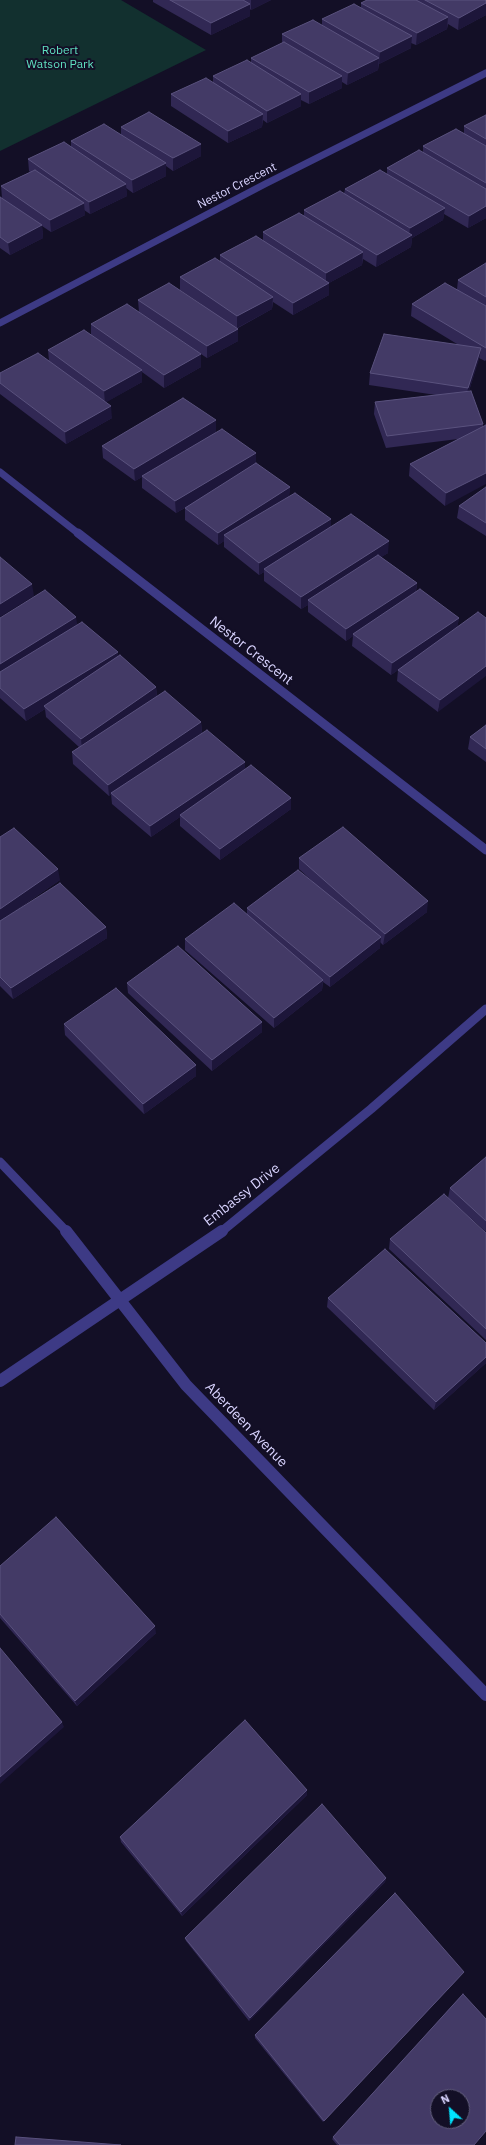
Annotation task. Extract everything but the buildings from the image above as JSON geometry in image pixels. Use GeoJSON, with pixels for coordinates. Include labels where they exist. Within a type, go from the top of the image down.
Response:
{"type":"FeatureCollection","features":[{"type":"Feature","properties":{"kind":"street","name":"Nestor Crescent"},"geometry":{"type":"LineString","coordinates":[[0,323],[265,184],[486,73]]}},
{"type":"Feature","properties":{"kind":"street","name":"Nestor Crescent"},"geometry":{"type":"LineString","coordinates":[[0,472],[486,850]]}},
{"type":"Feature","properties":{"kind":"street","name":"Embassy Drive"},"geometry":{"type":"LineString","coordinates":[[0,1381],[222,1231],[371,1109],[486,1009]]}},
{"type":"Feature","properties":{"kind":"street","name":"Aberdeen Avenue"},"geometry":{"type":"LineString","coordinates":[[0,1162],[66,1231],[186,1385],[486,1696]]}},
{"type":"Feature","properties":{"kind":"green space","name":"Robert Watson Park"},"geometry":{"type":"Polygon","coordinates":[[[0,0],[121,0],[206,50],[0,151],[0,0]]]}}]}
